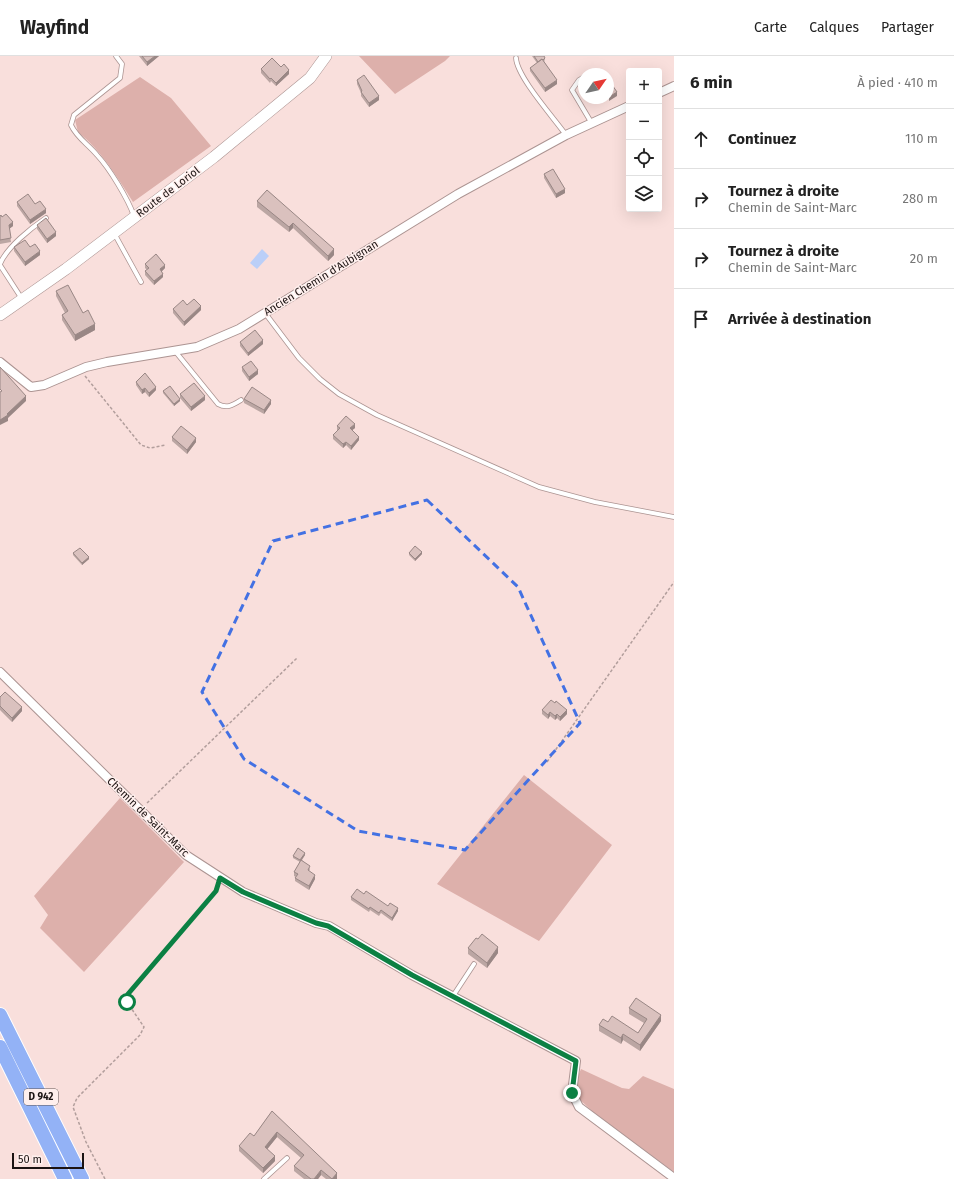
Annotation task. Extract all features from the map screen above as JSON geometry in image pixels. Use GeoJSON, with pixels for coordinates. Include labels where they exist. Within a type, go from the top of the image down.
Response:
{"type":"FeatureCollection","features":[{"type":"Feature","properties":{"kind":"highway","name":"D 942"},"geometry":{"type":"LineString","coordinates":[[0,1015],[82,1179]]}},
{"type":"Feature","properties":{"kind":"highway","name":"D 942"},"geometry":{"type":"LineString","coordinates":[[0,1047],[65,1179]]}},
{"type":"Feature","properties":{"kind":"street","name":"Route de Loriol"},"geometry":{"type":"LineString","coordinates":[[0,315],[214,157],[310,78],[326,56]]}},
{"type":"Feature","properties":{"kind":"street"},"geometry":{"type":"LineString","coordinates":[[662,92],[674,86]]}},
{"type":"Feature","properties":{"kind":"street","name":"Ancien Chemin d'Aubignan"},"geometry":{"type":"LineString","coordinates":[[0,362],[31,387],[44,385],[79,370],[108,362],[197,347],[239,329],[458,194],[591,122],[626,107]]}},
{"type":"Feature","properties":{"kind":"street","name":"Chemin de Saint-Marc"},"geometry":{"type":"LineString","coordinates":[[0,672],[186,856],[243,892],[316,923],[328,926],[412,975],[576,1061],[572,1093],[579,1107],[674,1178]]}},
{"type":"Feature","properties":{"kind":"lane"},"geometry":{"type":"LineString","coordinates":[[116,56],[122,64],[120,78],[107,90],[74,115],[71,124],[74,132],[98,155],[130,204],[134,217]]}},
{"type":"Feature","properties":{"kind":"lane"},"geometry":{"type":"LineString","coordinates":[[516,58],[516,66],[525,80],[566,135]]}},
{"type":"Feature","properties":{"kind":"lane"},"geometry":{"type":"LineString","coordinates":[[578,81],[572,90],[578,100]]}},
{"type":"Feature","properties":{"kind":"lane"},"geometry":{"type":"LineString","coordinates":[[580,104],[591,122]]}},
{"type":"Feature","properties":{"kind":"lane"},"geometry":{"type":"LineString","coordinates":[[23,299],[0,264],[3,255],[28,231],[46,218]]}},
{"type":"Feature","properties":{"kind":"lane"},"geometry":{"type":"LineString","coordinates":[[114,232],[118,236],[130,264],[141,282]]}},
{"type":"Feature","properties":{"kind":"lane"},"geometry":{"type":"LineString","coordinates":[[265,312],[299,358],[320,379],[339,394],[377,416],[539,487],[595,502],[674,517]]}},
{"type":"Feature","properties":{"kind":"lane"},"geometry":{"type":"LineString","coordinates":[[174,351],[218,404],[223,407],[230,406],[241,400]]}},
{"type":"Feature","properties":{"kind":"lane"},"geometry":{"type":"LineString","coordinates":[[453,996],[474,964]]}},
{"type":"Feature","properties":{"kind":"lane"},"geometry":{"type":"LineString","coordinates":[[264,1179],[287,1158]]}},
{"type":"Feature","properties":{"kind":"path"},"geometry":{"type":"LineString","coordinates":[[79,370],[141,445],[150,448],[166,445]]}},
{"type":"Feature","properties":{"kind":"path"},"geometry":{"type":"LineString","coordinates":[[547,762],[674,582]]}},
{"type":"Feature","properties":{"kind":"path"},"geometry":{"type":"LineString","coordinates":[[140,810],[297,658]]}},
{"type":"Feature","properties":{"kind":"path"},"geometry":{"type":"LineString","coordinates":[[105,1179],[86,1142],[73,1108],[77,1098],[140,1035],[144,1027],[127,1002],[128,994],[216,891],[220,878]]}},
{"type":"Feature","properties":{"kind":"highlighted area"},"geometry":{"type":"Polygon","coordinates":[[[427,500],[518,587],[580,723],[465,850],[358,831],[244,759],[202,692],[273,541],[427,500]]]}},
{"type":"Feature","properties":{"kind":"shaded area"},"geometry":{"type":"Polygon","coordinates":[[[359,56],[450,56],[445,61],[395,94],[359,56]]]}},
{"type":"Feature","properties":{"kind":"shaded area"},"geometry":{"type":"Polygon","coordinates":[[[140,77],[171,98],[211,146],[133,202],[102,156],[87,139],[78,132],[75,120],[140,77]]]}},
{"type":"Feature","properties":{"kind":"shaded area"},"geometry":{"type":"Polygon","coordinates":[[[524,775],[612,845],[539,941],[437,884],[524,775]]]}},
{"type":"Feature","properties":{"kind":"shaded area"},"geometry":{"type":"Polygon","coordinates":[[[120,798],[184,862],[84,972],[40,928],[48,915],[34,896],[120,798]]]}},
{"type":"Feature","properties":{"kind":"shaded area"},"geometry":{"type":"Polygon","coordinates":[[[581,1069],[622,1088],[629,1089],[643,1076],[674,1089],[674,1172],[593,1112],[574,1094],[574,1086],[581,1069]]]}},
{"type":"Feature","properties":{"kind":"water"},"geometry":{"type":"Polygon","coordinates":[[[262,249],[269,256],[257,269],[250,263],[262,249]]]}},
{"type":"Feature","properties":{"kind":"building"},"geometry":{"type":"Polygon","coordinates":[[[142,56],[155,56],[147,62],[142,56]]]}},
{"type":"Feature","properties":{"kind":"building"},"geometry":{"type":"Polygon","coordinates":[[[534,56],[544,56],[545,58],[538,62],[534,56]]]}},
{"type":"Feature","properties":{"kind":"building"},"geometry":{"type":"Polygon","coordinates":[[[272,58],[281,67],[284,64],[289,70],[276,83],[261,69],[272,58]]]}},
{"type":"Feature","properties":{"kind":"building"},"geometry":{"type":"Polygon","coordinates":[[[542,59],[557,80],[545,88],[530,68],[542,59]]]}},
{"type":"Feature","properties":{"kind":"building"},"geometry":{"type":"Polygon","coordinates":[[[364,75],[379,96],[369,103],[361,92],[362,91],[357,80],[364,75]]]}},
{"type":"Feature","properties":{"kind":"building"},"geometry":{"type":"Polygon","coordinates":[[[553,169],[565,189],[556,194],[544,174],[553,169]]]}},
{"type":"Feature","properties":{"kind":"building"},"geometry":{"type":"Polygon","coordinates":[[[267,190],[334,249],[328,256],[293,223],[289,227],[257,201],[267,190]]]}},
{"type":"Feature","properties":{"kind":"building"},"geometry":{"type":"Polygon","coordinates":[[[28,194],[35,204],[40,201],[46,209],[30,220],[17,202],[28,194]]]}},
{"type":"Feature","properties":{"kind":"building"},"geometry":{"type":"Polygon","coordinates":[[[6,214],[13,222],[9,225],[11,238],[0,240],[0,216],[1,215],[2,217],[6,214]]]}},
{"type":"Feature","properties":{"kind":"building"},"geometry":{"type":"Polygon","coordinates":[[[46,218],[56,232],[47,239],[37,225],[46,218]]]}},
{"type":"Feature","properties":{"kind":"building"},"geometry":{"type":"Polygon","coordinates":[[[25,240],[30,247],[35,244],[40,251],[25,262],[14,247],[25,240]]]}},
{"type":"Feature","properties":{"kind":"building"},"geometry":{"type":"Polygon","coordinates":[[[156,254],[165,265],[160,269],[163,274],[154,281],[145,271],[149,268],[145,264],[156,254]]]}},
{"type":"Feature","properties":{"kind":"building"},"geometry":{"type":"Polygon","coordinates":[[[68,285],[83,313],[88,310],[95,324],[75,335],[62,315],[68,311],[56,291],[68,285]]]}},
{"type":"Feature","properties":{"kind":"building"},"geometry":{"type":"Polygon","coordinates":[[[194,299],[201,306],[184,322],[173,309],[183,300],[187,305],[194,299]]]}},
{"type":"Feature","properties":{"kind":"building"},"geometry":{"type":"Polygon","coordinates":[[[255,330],[263,340],[248,353],[240,342],[255,330]]]}},
{"type":"Feature","properties":{"kind":"building"},"geometry":{"type":"Polygon","coordinates":[[[251,361],[258,370],[249,377],[242,367],[251,361]]]}},
{"type":"Feature","properties":{"kind":"building"},"geometry":{"type":"Polygon","coordinates":[[[0,367],[26,396],[7,414],[8,415],[0,420],[0,392],[2,391],[0,389],[0,367]]]}},
{"type":"Feature","properties":{"kind":"building"},"geometry":{"type":"Polygon","coordinates":[[[145,373],[156,387],[149,393],[145,388],[142,390],[136,382],[145,373]]]}},
{"type":"Feature","properties":{"kind":"building"},"geometry":{"type":"Polygon","coordinates":[[[194,383],[205,396],[191,407],[180,394],[194,383]]]}},
{"type":"Feature","properties":{"kind":"building"},"geometry":{"type":"Polygon","coordinates":[[[170,386],[180,399],[174,404],[163,391],[170,386]]]}},
{"type":"Feature","properties":{"kind":"building"},"geometry":{"type":"Polygon","coordinates":[[[252,387],[271,400],[264,410],[244,399],[252,387]]]}},
{"type":"Feature","properties":{"kind":"building"},"geometry":{"type":"Polygon","coordinates":[[[346,416],[355,424],[350,428],[359,437],[351,446],[346,442],[343,444],[333,435],[340,428],[337,426],[346,416]]]}},
{"type":"Feature","properties":{"kind":"building"},"geometry":{"type":"Polygon","coordinates":[[[181,426],[196,438],[187,450],[172,437],[181,426]]]}},
{"type":"Feature","properties":{"kind":"building"},"geometry":{"type":"Polygon","coordinates":[[[415,546],[422,552],[415,559],[409,553],[415,546]]]}},
{"type":"Feature","properties":{"kind":"building"},"geometry":{"type":"Polygon","coordinates":[[[80,548],[89,557],[82,563],[73,553],[80,548]]]}},
{"type":"Feature","properties":{"kind":"building"},"geometry":{"type":"Polygon","coordinates":[[[5,692],[22,707],[12,718],[0,706],[0,697],[5,692]]]}},
{"type":"Feature","properties":{"kind":"building"},"geometry":{"type":"Polygon","coordinates":[[[551,700],[555,703],[556,701],[567,710],[560,717],[557,714],[555,716],[550,712],[548,715],[542,710],[551,700]]]}},
{"type":"Feature","properties":{"kind":"building"},"geometry":{"type":"Polygon","coordinates":[[[298,848],[305,853],[300,860],[293,856],[298,848]]]}},
{"type":"Feature","properties":{"kind":"building"},"geometry":{"type":"Polygon","coordinates":[[[301,860],[310,866],[308,870],[315,875],[309,886],[295,878],[298,874],[294,872],[301,860]]]}},
{"type":"Feature","properties":{"kind":"building"},"geometry":{"type":"Polygon","coordinates":[[[357,889],[364,894],[366,891],[388,906],[390,903],[398,908],[392,918],[381,910],[379,913],[370,907],[369,909],[351,897],[357,889]]]}},
{"type":"Feature","properties":{"kind":"building"},"geometry":{"type":"Polygon","coordinates":[[[482,934],[498,947],[487,963],[468,948],[476,938],[478,939],[482,934]]]}},
{"type":"Feature","properties":{"kind":"building"},"geometry":{"type":"Polygon","coordinates":[[[636,998],[661,1015],[640,1045],[623,1034],[621,1038],[599,1025],[603,1019],[608,1022],[612,1016],[638,1033],[647,1019],[629,1008],[636,998]]]}},
{"type":"Feature","properties":{"kind":"building"},"geometry":{"type":"Polygon","coordinates":[[[272,1111],[337,1173],[332,1179],[321,1170],[314,1179],[311,1179],[294,1166],[304,1155],[277,1132],[265,1147],[275,1156],[263,1168],[239,1146],[250,1133],[254,1136],[272,1111]]]}},
{"type":"Feature","properties":{"kind":"route"},"geometry":{"type":"LineString","coordinates":[[127,1002],[128,994],[216,891],[220,878],[243,892],[287,912],[328,926],[384,957],[412,975],[576,1061],[572,1093]]}}]}
